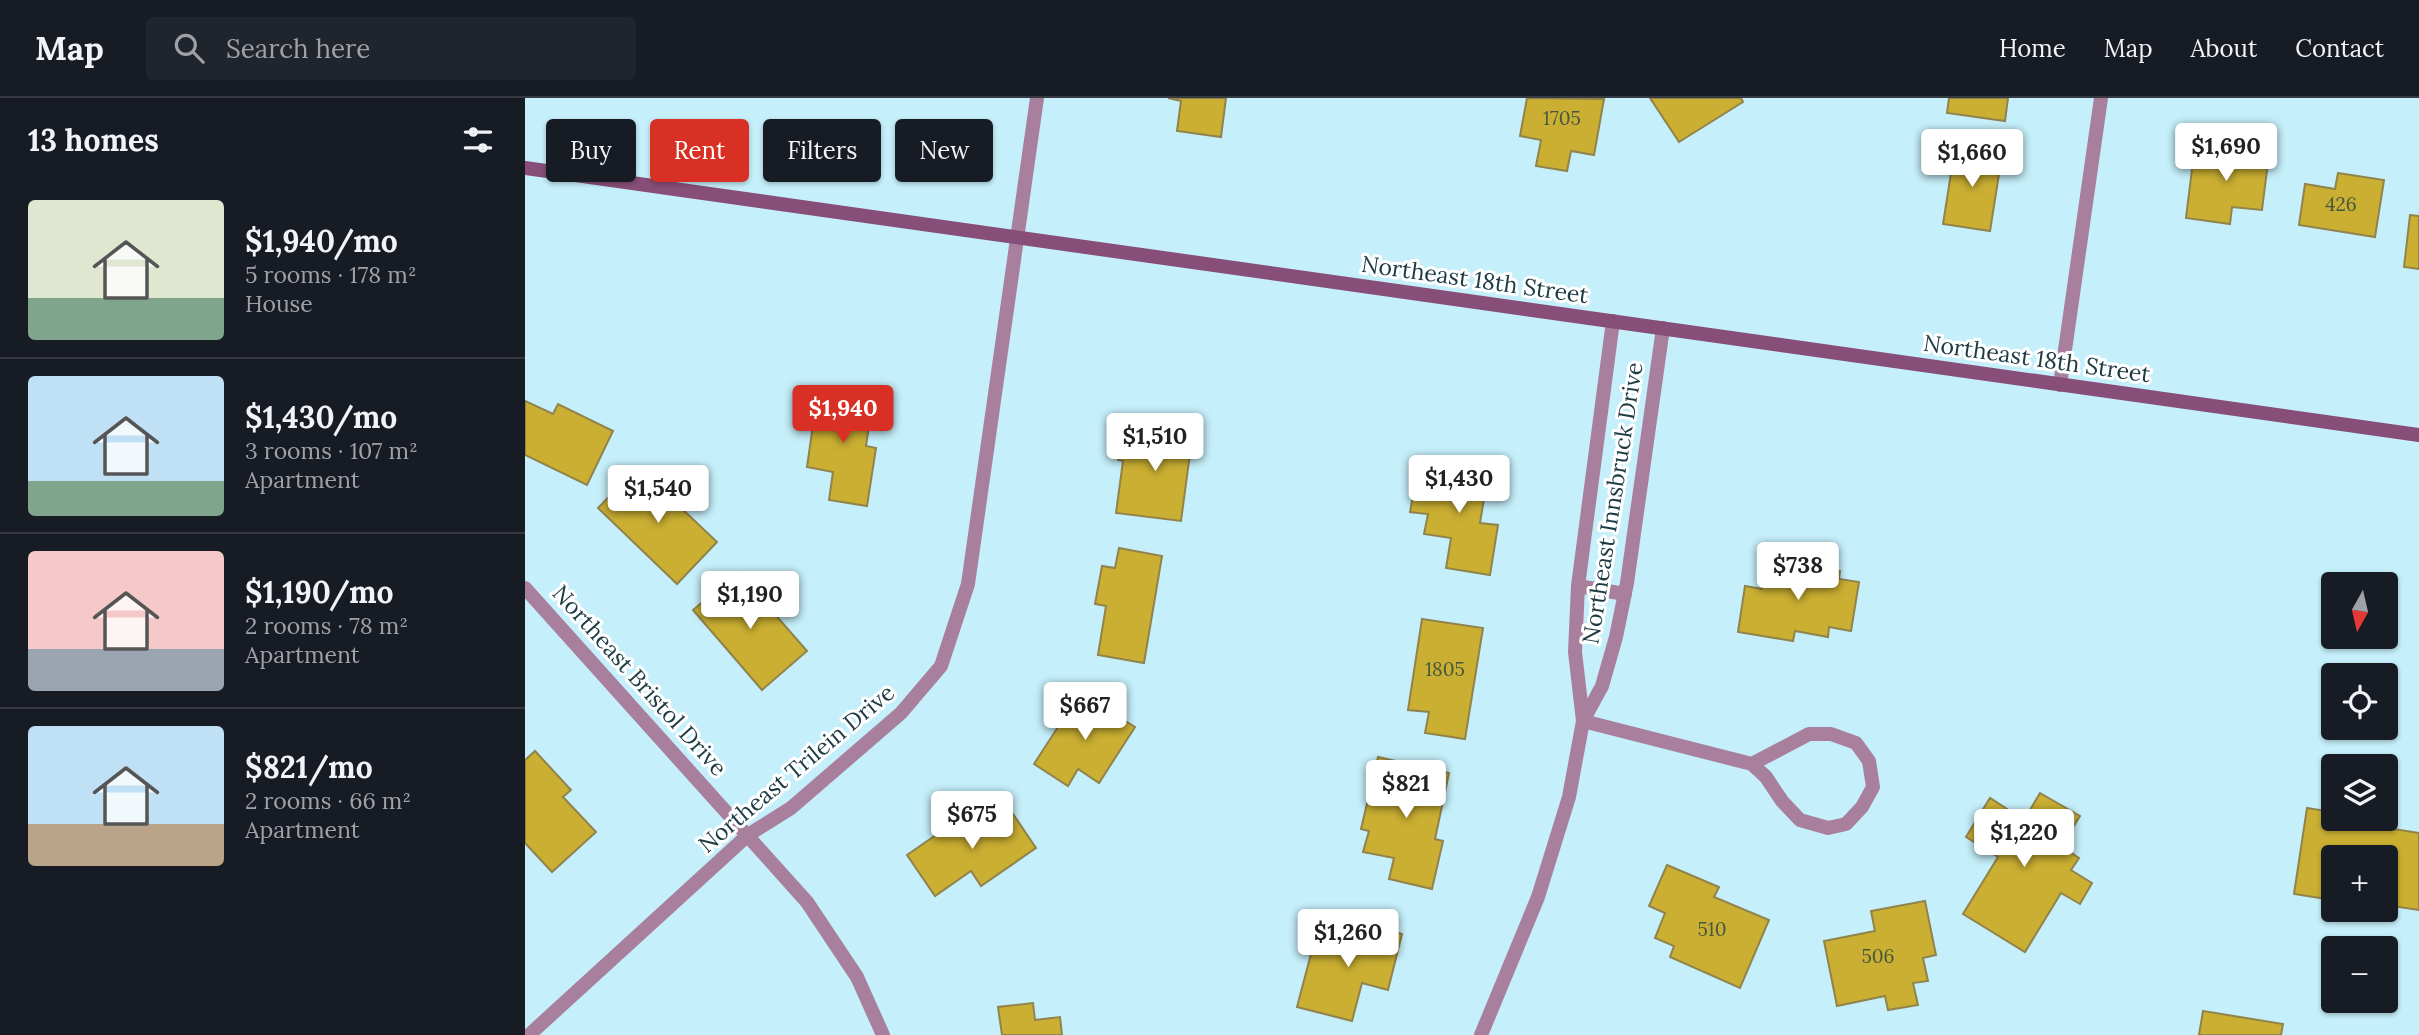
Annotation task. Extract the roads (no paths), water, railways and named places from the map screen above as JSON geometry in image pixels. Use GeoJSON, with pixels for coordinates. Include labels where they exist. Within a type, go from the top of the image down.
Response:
{"type":"FeatureCollection","features":[{"type":"Feature","properties":{"kind":"main road","name":"Northeast 18th Street"},"geometry":{"type":"LineString","coordinates":[[525,168],[2419,435]]}},
{"type":"Feature","properties":{"kind":"street","name":"Northeast Trilein Drive"},"geometry":{"type":"LineString","coordinates":[[529,1035],[748,835],[791,808],[901,713],[941,666],[968,584],[1037,98]]}},
{"type":"Feature","properties":{"kind":"street"},"geometry":{"type":"LineString","coordinates":[[2060,385],[2101,98]]}},
{"type":"Feature","properties":{"kind":"street","name":"Northeast Innsbruck Drive"},"geometry":{"type":"LineString","coordinates":[[1481,1035],[1538,897],[1570,797],[1583,721],[1575,652],[1579,586],[1613,321]]}},
{"type":"Feature","properties":{"kind":"street","name":"Northeast Innsbruck Drive"},"geometry":{"type":"LineString","coordinates":[[1583,721],[1602,687],[1625,594],[1663,328]]}},
{"type":"Feature","properties":{"kind":"street"},"geometry":{"type":"LineString","coordinates":[[1579,586],[1625,594]]}},
{"type":"Feature","properties":{"kind":"street","name":"Northeast Bristol Drive"},"geometry":{"type":"LineString","coordinates":[[525,588],[807,902],[857,977],[883,1035]]}},
{"type":"Feature","properties":{"kind":"street"},"geometry":{"type":"LineString","coordinates":[[1583,721],[1752,764],[1766,777],[1782,801],[1800,820],[1828,828],[1846,824],[1863,807],[1873,787],[1869,761],[1856,743],[1831,734],[1809,734],[1752,764]]}}]}
